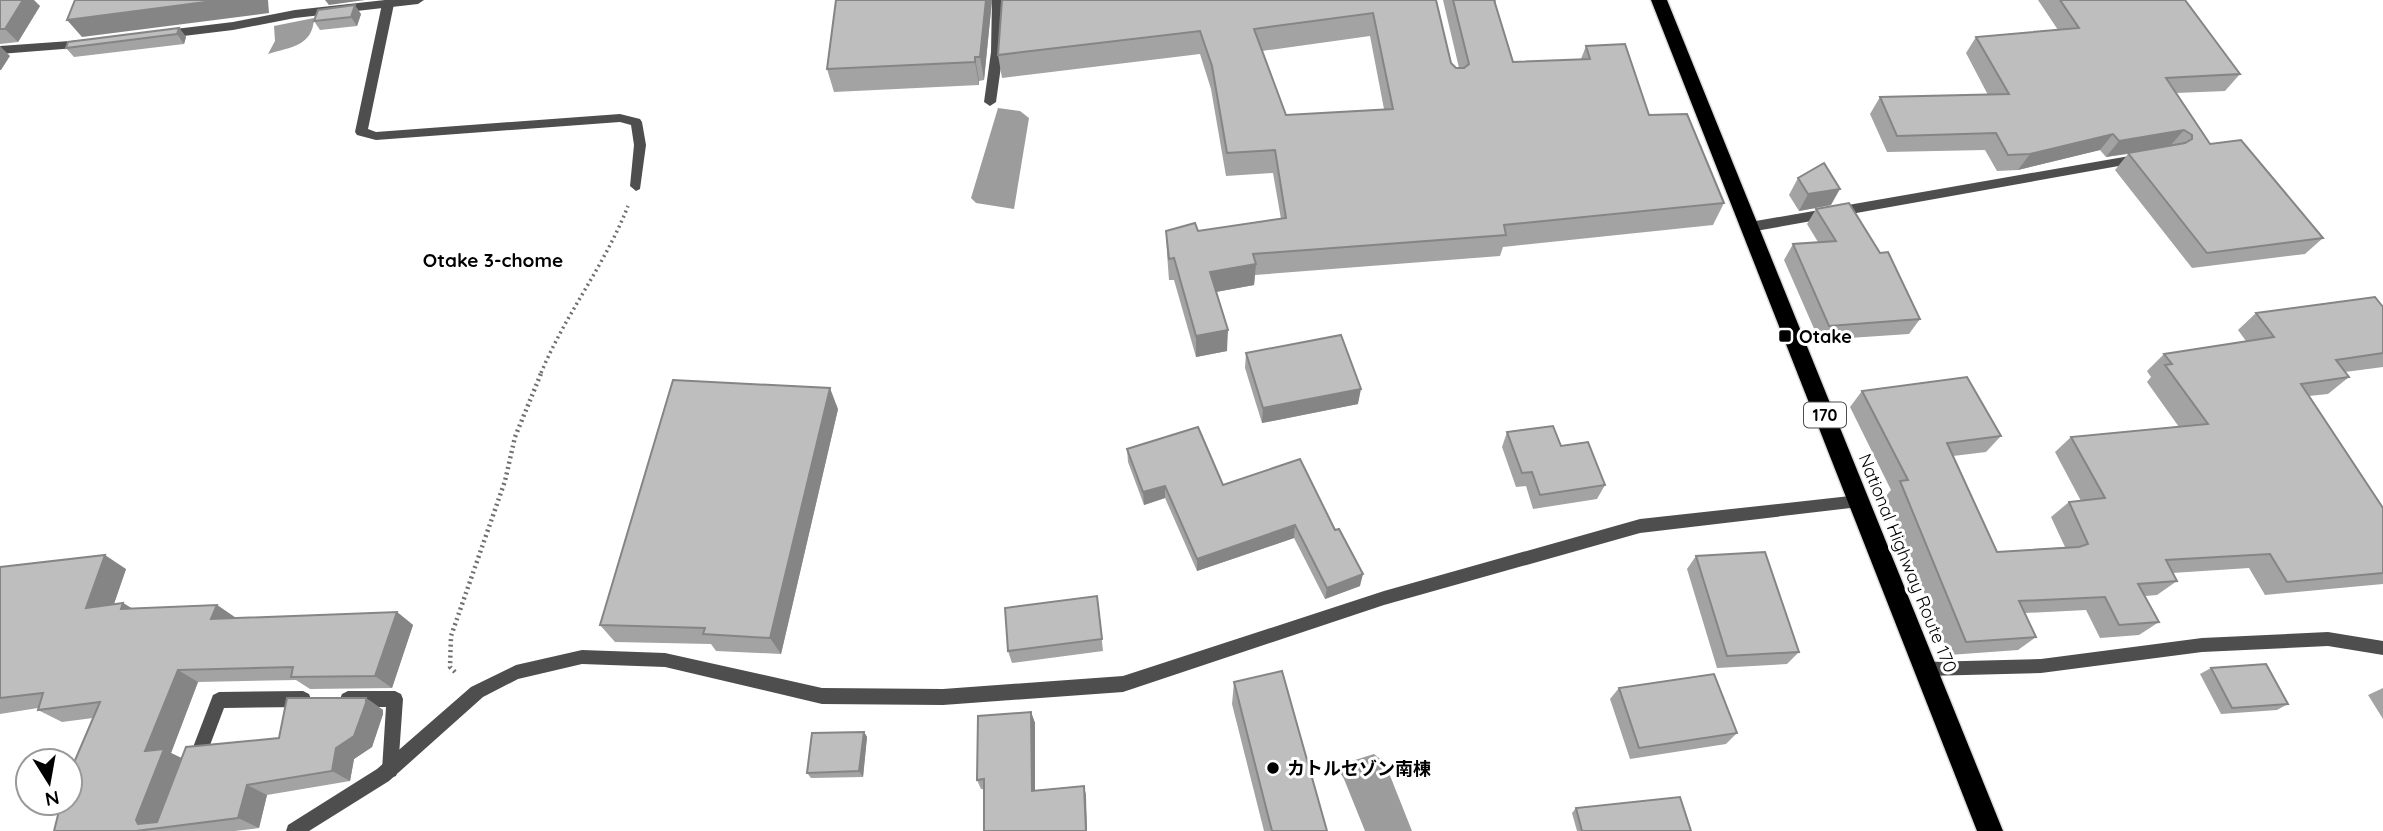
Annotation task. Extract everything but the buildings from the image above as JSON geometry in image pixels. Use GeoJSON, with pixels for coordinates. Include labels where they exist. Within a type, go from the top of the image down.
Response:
{"type":"FeatureCollection","features":[{"type":"Feature","properties":{"kind":"highway","name":"National Highway Route 170"},"geometry":{"type":"LineString","coordinates":[[1659,0],[1990,831]]}},
{"type":"Feature","properties":{"kind":"street"},"geometry":{"type":"LineString","coordinates":[[155,36],[233,26],[295,14],[418,0]]}},
{"type":"Feature","properties":{"kind":"street"},"geometry":{"type":"LineString","coordinates":[[990,102],[997,52],[998,0]]}},
{"type":"Feature","properties":{"kind":"street"},"geometry":{"type":"LineString","coordinates":[[388,4],[361,132],[376,136],[620,118],[636,122],[640,145],[636,186]]}},
{"type":"Feature","properties":{"kind":"street"},"geometry":{"type":"LineString","coordinates":[[0,50],[103,42]]}},
{"type":"Feature","properties":{"kind":"street"},"geometry":{"type":"LineString","coordinates":[[1750,227],[2156,155]]}},
{"type":"Feature","properties":{"kind":"street"},"geometry":{"type":"LineString","coordinates":[[294,831],[390,770],[477,692],[516,672],[582,657],[665,660],[822,696],[943,697],[1123,684],[1384,598],[1640,526],[1859,501]]}},
{"type":"Feature","properties":{"kind":"street"},"geometry":{"type":"LineString","coordinates":[[1926,668],[2041,666],[2202,645],[2328,639],[2383,648]]}},
{"type":"Feature","properties":{"kind":"street"},"geometry":{"type":"LineString","coordinates":[[189,779],[219,700],[394,699],[390,770]]}},
{"type":"Feature","properties":{"kind":"path"},"geometry":{"type":"LineString","coordinates":[[477,692],[450,667],[451,636],[505,481],[515,437],[555,340],[613,244],[636,186]]}},
{"type":"Feature","properties":{"kind":"shaded area"},"geometry":{"type":"Polygon","coordinates":[[[314,18],[313,27],[305,40],[268,54],[275,41],[274,26],[314,18]]]}},
{"type":"Feature","properties":{"kind":"shaded area"},"geometry":{"type":"Polygon","coordinates":[[[998,108],[1020,111],[1029,118],[1014,209],[976,203],[971,198],[998,108]]]}},
{"type":"Feature","properties":{"kind":"shaded area"},"geometry":{"type":"Polygon","coordinates":[[[1374,754],[1385,763],[1412,831],[1365,831],[1336,766],[1374,754]]]}},
{"type":"Feature","properties":{"kind":"place","name":"Otake"},"geometry":{"type":"Point","coordinates":[1785,336]}},
{"type":"Feature","properties":{"kind":"place","name":"カトルセゾン南棟"},"geometry":{"type":"Point","coordinates":[1273,768]}},
{"type":"Feature","properties":{"kind":"district","name":"Otake 3-chome"},"geometry":{"type":"Point","coordinates":[493,260]}}]}
